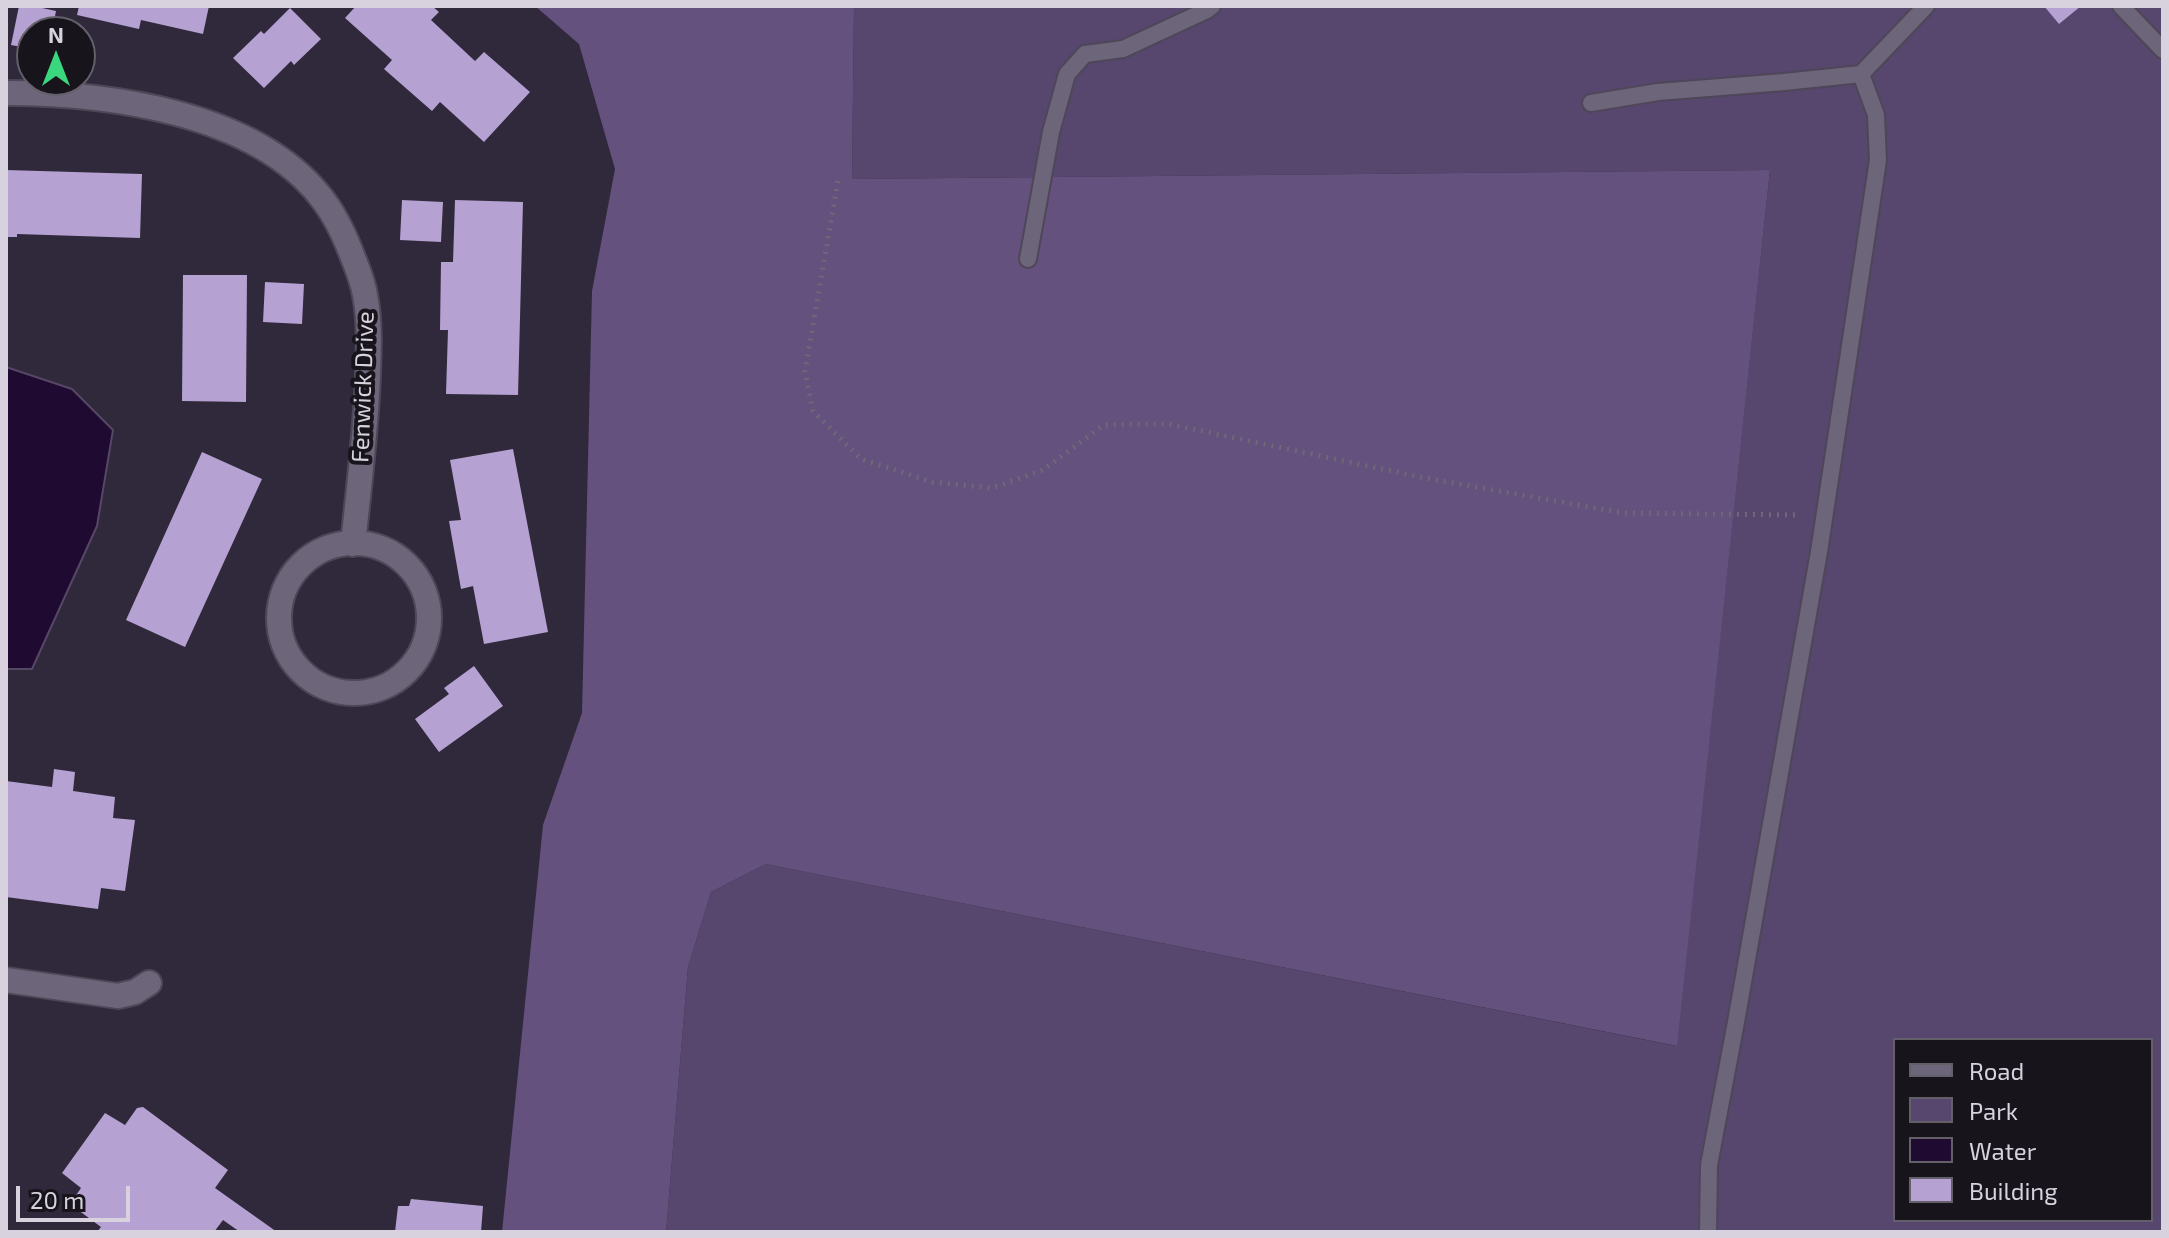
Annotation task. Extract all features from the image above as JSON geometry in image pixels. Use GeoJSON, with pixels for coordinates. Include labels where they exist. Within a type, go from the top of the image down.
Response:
{"type":"FeatureCollection","features":[{"type":"Feature","properties":{"kind":"street","name":"Fenwick Drive"},"geometry":{"type":"LineString","coordinates":[[6,93],[68,95],[111,101],[203,121],[273,154],[318,193],[330,209],[350,250],[365,294],[367,312],[367,411],[353,544]]}},
{"type":"Feature","properties":{"kind":"street"},"geometry":{"type":"LineString","coordinates":[[353,544],[376,547],[407,565],[425,595],[429,619],[421,653],[406,672],[375,690],[352,693],[329,689],[299,669],[285,649],[279,612],[285,589],[298,568],[317,553],[353,544]]}},
{"type":"Feature","properties":{"kind":"street"},"geometry":{"type":"LineString","coordinates":[[6,980],[118,996],[135,992],[149,983]]}},
{"type":"Feature","properties":{"kind":"lane"},"geometry":{"type":"LineString","coordinates":[[1028,259],[1051,132],[1067,74],[1085,54],[1123,49],[1212,6]]}},
{"type":"Feature","properties":{"kind":"lane"},"geometry":{"type":"LineString","coordinates":[[1591,103],[1658,92],[1861,74],[1926,6]]}},
{"type":"Feature","properties":{"kind":"lane"},"geometry":{"type":"LineString","coordinates":[[2121,6],[2163,50]]}},
{"type":"Feature","properties":{"kind":"lane"},"geometry":{"type":"LineString","coordinates":[[1708,1232],[1709,1165],[1824,515],[1878,160],[1876,115],[1861,74]]}},
{"type":"Feature","properties":{"kind":"path"},"geometry":{"type":"LineString","coordinates":[[838,181],[805,371],[813,411],[861,459],[932,482],[992,488],[1043,470],[1104,425],[1169,424],[1425,478],[1624,513],[1824,515]]}},
{"type":"Feature","properties":{"kind":"green space"},"geometry":{"type":"Polygon","coordinates":[[[854,6],[2163,6],[2163,1232],[666,1232],[688,967],[711,892],[766,864],[1676,1046],[1770,170],[852,179],[854,6]]]}},
{"type":"Feature","properties":{"kind":"shaded area"},"geometry":{"type":"Polygon","coordinates":[[[535,6],[854,6],[852,179],[1770,170],[1677,1046],[766,864],[711,892],[688,967],[666,1232],[502,1232],[543,825],[582,713],[592,291],[615,169],[579,44],[535,6]]]}},
{"type":"Feature","properties":{"kind":"water"},"geometry":{"type":"Polygon","coordinates":[[[6,367],[72,389],[113,430],[97,526],[32,669],[6,669],[6,367]]]}},
{"type":"Feature","properties":{"kind":"building"},"geometry":{"type":"Polygon","coordinates":[[[19,6],[56,11],[55,16],[17,16],[19,6]]]}},
{"type":"Feature","properties":{"kind":"building"},"geometry":{"type":"Polygon","coordinates":[[[79,6],[209,6],[203,34],[141,20],[139,29],[96,19],[96,16],[77,15],[79,6]]]}},
{"type":"Feature","properties":{"kind":"building"},"geometry":{"type":"Polygon","coordinates":[[[356,6],[432,6],[439,12],[431,20],[475,61],[484,52],[530,92],[484,142],[440,102],[432,111],[384,69],[392,60],[345,18],[356,6]]]}},
{"type":"Feature","properties":{"kind":"building"},"geometry":{"type":"Polygon","coordinates":[[[2044,6],[2081,6],[2059,24],[2044,6]]]}},
{"type":"Feature","properties":{"kind":"building"},"geometry":{"type":"Polygon","coordinates":[[[290,8],[321,39],[294,65],[291,61],[264,88],[233,58],[261,31],[264,34],[290,8]]]}},
{"type":"Feature","properties":{"kind":"building"},"geometry":{"type":"Polygon","coordinates":[[[16,21],[16,46],[11,45],[16,21]]]}},
{"type":"Feature","properties":{"kind":"building"},"geometry":{"type":"Polygon","coordinates":[[[6,170],[142,174],[140,238],[17,234],[17,237],[6,237],[6,170]]]}},
{"type":"Feature","properties":{"kind":"building"},"geometry":{"type":"Polygon","coordinates":[[[402,200],[443,202],[441,242],[400,240],[402,200]]]}},
{"type":"Feature","properties":{"kind":"building"},"geometry":{"type":"Polygon","coordinates":[[[455,200],[523,202],[518,395],[446,394],[448,330],[440,330],[441,262],[453,262],[455,200]]]}},
{"type":"Feature","properties":{"kind":"building"},"geometry":{"type":"Polygon","coordinates":[[[183,275],[247,275],[246,402],[182,401],[183,275]]]}},
{"type":"Feature","properties":{"kind":"building"},"geometry":{"type":"Polygon","coordinates":[[[265,282],[304,284],[302,324],[263,322],[265,282]]]}},
{"type":"Feature","properties":{"kind":"building"},"geometry":{"type":"Polygon","coordinates":[[[513,449],[548,632],[484,644],[473,586],[461,589],[449,521],[461,520],[450,460],[513,449]]]}},
{"type":"Feature","properties":{"kind":"building"},"geometry":{"type":"Polygon","coordinates":[[[202,452],[262,479],[185,647],[126,620],[202,452]]]}},
{"type":"Feature","properties":{"kind":"building"},"geometry":{"type":"Polygon","coordinates":[[[474,666],[503,706],[439,752],[415,719],[449,694],[444,688],[474,666]]]}},
{"type":"Feature","properties":{"kind":"building"},"geometry":{"type":"Polygon","coordinates":[[[54,769],[75,772],[73,791],[115,797],[113,818],[135,820],[125,891],[101,888],[98,909],[6,897],[6,781],[52,787],[54,769]]]}},
{"type":"Feature","properties":{"kind":"building"},"geometry":{"type":"Polygon","coordinates":[[[143,1107],[228,1170],[215,1188],[277,1232],[240,1232],[223,1220],[214,1232],[97,1232],[101,1227],[70,1204],[81,1188],[62,1173],[105,1113],[125,1125],[137,1108],[143,1107]]]}},
{"type":"Feature","properties":{"kind":"building"},"geometry":{"type":"Polygon","coordinates":[[[411,1199],[483,1206],[481,1232],[395,1232],[398,1206],[409,1206],[411,1199]]]}}]}
